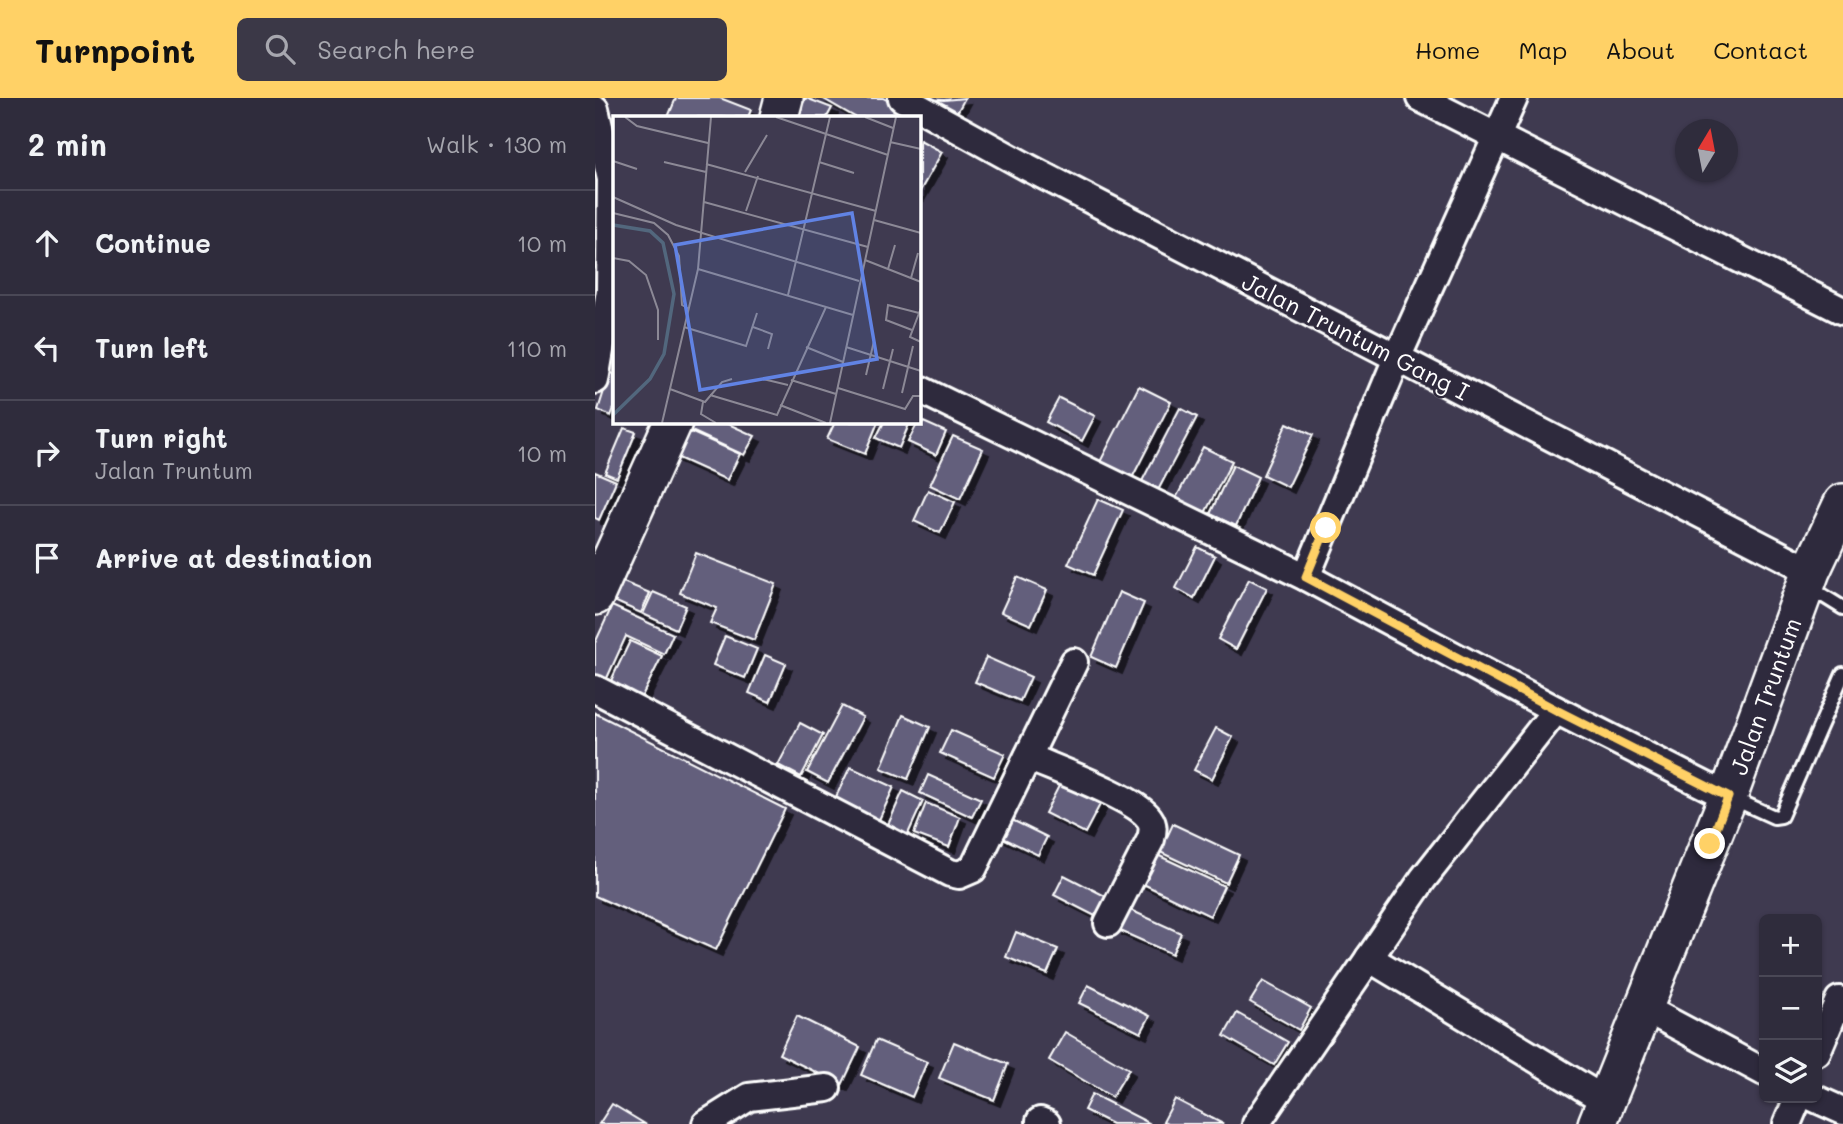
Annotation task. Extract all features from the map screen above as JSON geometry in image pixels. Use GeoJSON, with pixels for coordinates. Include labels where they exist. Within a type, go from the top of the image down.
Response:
{"type":"FeatureCollection","features":[{"type":"Feature","properties":{"kind":"street"},"geometry":{"type":"LineString","coordinates":[[779,116],[784,98]]}},
{"type":"Feature","properties":{"kind":"street","name":"Jalan Truntum Gang I"},"geometry":{"type":"LineString","coordinates":[[902,98],[1027,167],[1398,356],[1809,578]]}},
{"type":"Feature","properties":{"kind":"street"},"geometry":{"type":"LineString","coordinates":[[1420,98],[1843,311]]}},
{"type":"Feature","properties":{"kind":"street"},"geometry":{"type":"LineString","coordinates":[[1306,577],[1398,356],[1514,98]]}},
{"type":"Feature","properties":{"kind":"street"},"geometry":{"type":"LineString","coordinates":[[595,109],[611,179],[610,292],[595,380]]}},
{"type":"Feature","properties":{"kind":"street"},"geometry":{"type":"LineString","coordinates":[[921,390],[1306,577],[1556,710],[1728,797]]}},
{"type":"Feature","properties":{"kind":"street"},"geometry":{"type":"LineString","coordinates":[[595,596],[604,551],[672,424]]}},
{"type":"Feature","properties":{"kind":"street","name":"Jalan Truntum"},"geometry":{"type":"LineString","coordinates":[[1602,1113],[1728,797],[1809,578],[1843,503]]}},
{"type":"Feature","properties":{"kind":"street"},"geometry":{"type":"LineString","coordinates":[[595,689],[950,873],[959,875],[973,869],[1074,662]]}},
{"type":"Feature","properties":{"kind":"street"},"geometry":{"type":"LineString","coordinates":[[1256,1124],[1423,879],[1556,710]]}},
{"type":"Feature","properties":{"kind":"street"},"geometry":{"type":"LineString","coordinates":[[1028,757],[1126,802],[1147,816],[1153,824],[1151,839],[1108,923]]}},
{"type":"Feature","properties":{"kind":"street"},"geometry":{"type":"LineString","coordinates":[[1369,958],[1602,1113]]}},
{"type":"Feature","properties":{"kind":"street"},"geometry":{"type":"LineString","coordinates":[[1822,1040],[1839,1000]]}},
{"type":"Feature","properties":{"kind":"street"},"geometry":{"type":"LineString","coordinates":[[1644,1008],[1759,1069]]}},
{"type":"Feature","properties":{"kind":"street"},"geometry":{"type":"LineString","coordinates":[[706,1124],[749,1097],[827,1088]]}},
{"type":"Feature","properties":{"kind":"street"},"geometry":{"type":"LineString","coordinates":[[1822,1102],[1843,1111]]}},
{"type":"Feature","properties":{"kind":"street"},"geometry":{"type":"LineString","coordinates":[[1787,1124],[1796,1103]]}},
{"type":"Feature","properties":{"kind":"lane"},"geometry":{"type":"LineString","coordinates":[[1809,578],[1843,608]]}},
{"type":"Feature","properties":{"kind":"lane"},"geometry":{"type":"LineString","coordinates":[[1728,797],[1774,817],[1781,816],[1843,674]]}},
{"type":"Feature","properties":{"kind":"building"},"geometry":{"type":"Polygon","coordinates":[[[676,98],[720,98],[751,110],[748,116],[668,116],[676,98]]]}},
{"type":"Feature","properties":{"kind":"building"},"geometry":{"type":"Polygon","coordinates":[[[806,98],[832,108],[828,116],[796,116],[806,98]]]}},
{"type":"Feature","properties":{"kind":"building"},"geometry":{"type":"Polygon","coordinates":[[[822,98],[883,98],[915,116],[853,116],[822,98]]]}},
{"type":"Feature","properties":{"kind":"building"},"geometry":{"type":"Polygon","coordinates":[[[909,98],[944,100],[965,98],[953,120],[909,98]]]}},
{"type":"Feature","properties":{"kind":"building"},"geometry":{"type":"Polygon","coordinates":[[[921,141],[942,152],[921,189],[921,141]]]}},
{"type":"Feature","properties":{"kind":"building"},"geometry":{"type":"Polygon","coordinates":[[[610,372],[613,374],[613,411],[611,416],[598,410],[610,372]]]}},
{"type":"Feature","properties":{"kind":"building"},"geometry":{"type":"Polygon","coordinates":[[[1139,386],[1171,402],[1132,478],[1100,462],[1139,386]]]}},
{"type":"Feature","properties":{"kind":"building"},"geometry":{"type":"Polygon","coordinates":[[[1059,398],[1095,416],[1082,441],[1046,422],[1059,398]]]}},
{"type":"Feature","properties":{"kind":"building"},"geometry":{"type":"Polygon","coordinates":[[[1180,408],[1197,417],[1156,494],[1140,485],[1180,408]]]}},
{"type":"Feature","properties":{"kind":"building"},"geometry":{"type":"Polygon","coordinates":[[[921,421],[946,432],[936,455],[908,442],[921,421]]]}},
{"type":"Feature","properties":{"kind":"building"},"geometry":{"type":"Polygon","coordinates":[[[1287,423],[1313,435],[1288,487],[1263,475],[1287,423]]]}},
{"type":"Feature","properties":{"kind":"building"},"geometry":{"type":"Polygon","coordinates":[[[689,424],[728,424],[755,436],[744,455],[687,429],[689,424]]]}},
{"type":"Feature","properties":{"kind":"building"},"geometry":{"type":"Polygon","coordinates":[[[834,424],[877,424],[865,454],[827,439],[834,424]]]}},
{"type":"Feature","properties":{"kind":"building"},"geometry":{"type":"Polygon","coordinates":[[[883,424],[909,424],[899,448],[876,438],[883,424]]]}},
{"type":"Feature","properties":{"kind":"building"},"geometry":{"type":"Polygon","coordinates":[[[624,428],[636,432],[617,478],[605,473],[624,428]]]}},
{"type":"Feature","properties":{"kind":"building"},"geometry":{"type":"Polygon","coordinates":[[[688,431],[740,454],[727,480],[674,456],[688,431]]]}},
{"type":"Feature","properties":{"kind":"building"},"geometry":{"type":"Polygon","coordinates":[[[953,436],[983,449],[960,499],[930,485],[953,436]]]}},
{"type":"Feature","properties":{"kind":"building"},"geometry":{"type":"Polygon","coordinates":[[[1203,447],[1232,461],[1205,513],[1176,498],[1203,447]]]}},
{"type":"Feature","properties":{"kind":"building"},"geometry":{"type":"Polygon","coordinates":[[[1233,465],[1258,477],[1236,526],[1210,514],[1233,465]]]}},
{"type":"Feature","properties":{"kind":"building"},"geometry":{"type":"Polygon","coordinates":[[[595,472],[616,481],[599,520],[595,518],[595,472]]]}},
{"type":"Feature","properties":{"kind":"building"},"geometry":{"type":"Polygon","coordinates":[[[928,490],[955,502],[940,533],[914,521],[928,490]]]}},
{"type":"Feature","properties":{"kind":"building"},"geometry":{"type":"Polygon","coordinates":[[[1098,499],[1123,510],[1093,575],[1068,564],[1098,499]]]}},
{"type":"Feature","properties":{"kind":"building"},"geometry":{"type":"Polygon","coordinates":[[[1197,547],[1215,556],[1194,598],[1176,588],[1197,547]]]}},
{"type":"Feature","properties":{"kind":"building"},"geometry":{"type":"Polygon","coordinates":[[[696,553],[776,584],[754,640],[710,623],[717,608],[680,593],[696,553]]]}},
{"type":"Feature","properties":{"kind":"building"},"geometry":{"type":"Polygon","coordinates":[[[1017,577],[1047,590],[1031,625],[1001,612],[1017,577]]]}},
{"type":"Feature","properties":{"kind":"building"},"geometry":{"type":"Polygon","coordinates":[[[1249,579],[1267,588],[1236,649],[1218,639],[1249,579]]]}},
{"type":"Feature","properties":{"kind":"building"},"geometry":{"type":"Polygon","coordinates":[[[623,582],[650,593],[641,613],[614,601],[623,582]]]}},
{"type":"Feature","properties":{"kind":"building"},"geometry":{"type":"Polygon","coordinates":[[[653,592],[686,606],[676,629],[643,614],[653,592]]]}},
{"type":"Feature","properties":{"kind":"building"},"geometry":{"type":"Polygon","coordinates":[[[1119,592],[1144,603],[1116,668],[1091,657],[1119,592]]]}},
{"type":"Feature","properties":{"kind":"building"},"geometry":{"type":"Polygon","coordinates":[[[612,606],[673,634],[664,654],[626,636],[603,687],[595,683],[595,643],[612,606]]]}},
{"type":"Feature","properties":{"kind":"building"},"geometry":{"type":"Polygon","coordinates":[[[725,636],[757,649],[745,678],[713,665],[725,636]]]}},
{"type":"Feature","properties":{"kind":"building"},"geometry":{"type":"Polygon","coordinates":[[[630,641],[662,656],[639,702],[608,687],[630,641]]]}},
{"type":"Feature","properties":{"kind":"building"},"geometry":{"type":"Polygon","coordinates":[[[765,655],[786,664],[770,702],[749,693],[765,655]]]}},
{"type":"Feature","properties":{"kind":"building"},"geometry":{"type":"Polygon","coordinates":[[[986,657],[1031,677],[1020,701],[975,682],[986,657]]]}},
{"type":"Feature","properties":{"kind":"building"},"geometry":{"type":"Polygon","coordinates":[[[842,706],[863,717],[828,783],[807,772],[842,706]]]}},
{"type":"Feature","properties":{"kind":"building"},"geometry":{"type":"Polygon","coordinates":[[[595,713],[785,809],[716,950],[595,896],[595,713]]]}},
{"type":"Feature","properties":{"kind":"building"},"geometry":{"type":"Polygon","coordinates":[[[903,715],[930,727],[908,779],[881,768],[903,715]]]}},
{"type":"Feature","properties":{"kind":"building"},"geometry":{"type":"Polygon","coordinates":[[[800,723],[823,735],[801,777],[778,765],[800,723]]]}},
{"type":"Feature","properties":{"kind":"building"},"geometry":{"type":"Polygon","coordinates":[[[1216,728],[1233,737],[1212,779],[1194,770],[1216,728]]]}},
{"type":"Feature","properties":{"kind":"building"},"geometry":{"type":"Polygon","coordinates":[[[951,730],[1005,754],[994,777],[940,753],[951,730]]]}},
{"type":"Feature","properties":{"kind":"building"},"geometry":{"type":"Polygon","coordinates":[[[850,767],[894,787],[878,822],[834,801],[850,767]]]}},
{"type":"Feature","properties":{"kind":"building"},"geometry":{"type":"Polygon","coordinates":[[[928,775],[981,799],[972,817],[920,793],[928,775]]]}},
{"type":"Feature","properties":{"kind":"building"},"geometry":{"type":"Polygon","coordinates":[[[1064,776],[1104,797],[1085,833],[1045,813],[1064,776]]]}},
{"type":"Feature","properties":{"kind":"building"},"geometry":{"type":"Polygon","coordinates":[[[903,791],[923,801],[907,836],[887,827],[903,791]]]}},
{"type":"Feature","properties":{"kind":"building"},"geometry":{"type":"Polygon","coordinates":[[[926,803],[960,817],[949,847],[914,834],[926,803]]]}},
{"type":"Feature","properties":{"kind":"building"},"geometry":{"type":"Polygon","coordinates":[[[1008,818],[1047,837],[1038,855],[999,836],[1008,818]]]}},
{"type":"Feature","properties":{"kind":"building"},"geometry":{"type":"Polygon","coordinates":[[[1173,824],[1239,855],[1226,883],[1160,852],[1173,824]]]}},
{"type":"Feature","properties":{"kind":"building"},"geometry":{"type":"Polygon","coordinates":[[[1153,853],[1224,886],[1210,916],[1139,882],[1153,853]]]}},
{"type":"Feature","properties":{"kind":"building"},"geometry":{"type":"Polygon","coordinates":[[[1064,875],[1111,899],[1101,919],[1054,895],[1064,875]]]}},
{"type":"Feature","properties":{"kind":"building"},"geometry":{"type":"Polygon","coordinates":[[[1126,908],[1181,933],[1172,954],[1116,929],[1126,908]]]}},
{"type":"Feature","properties":{"kind":"building"},"geometry":{"type":"Polygon","coordinates":[[[1016,932],[1058,949],[1047,974],[1006,957],[1016,932]]]}},
{"type":"Feature","properties":{"kind":"building"},"geometry":{"type":"Polygon","coordinates":[[[1263,981],[1311,1008],[1299,1030],[1250,1002],[1263,981]]]}},
{"type":"Feature","properties":{"kind":"building"},"geometry":{"type":"Polygon","coordinates":[[[1088,985],[1150,1016],[1141,1033],[1079,1003],[1088,985]]]}},
{"type":"Feature","properties":{"kind":"building"},"geometry":{"type":"Polygon","coordinates":[[[1237,1013],[1288,1042],[1274,1065],[1224,1036],[1237,1013]]]}},
{"type":"Feature","properties":{"kind":"building"},"geometry":{"type":"Polygon","coordinates":[[[797,1016],[860,1047],[842,1085],[779,1054],[797,1016]]]}},
{"type":"Feature","properties":{"kind":"building"},"geometry":{"type":"Polygon","coordinates":[[[1065,1032],[1129,1069],[1112,1097],[1049,1060],[1065,1032]]]}},
{"type":"Feature","properties":{"kind":"building"},"geometry":{"type":"Polygon","coordinates":[[[876,1040],[927,1062],[912,1097],[861,1075],[876,1040]]]}},
{"type":"Feature","properties":{"kind":"building"},"geometry":{"type":"Polygon","coordinates":[[[954,1042],[1008,1064],[994,1100],[939,1078],[954,1042]]]}},
{"type":"Feature","properties":{"kind":"building"},"geometry":{"type":"Polygon","coordinates":[[[1092,1094],[1149,1123],[1112,1124],[1084,1110],[1092,1094]]]}},
{"type":"Feature","properties":{"kind":"building"},"geometry":{"type":"Polygon","coordinates":[[[1175,1099],[1223,1124],[1163,1122],[1175,1099]]]}},
{"type":"Feature","properties":{"kind":"building"},"geometry":{"type":"Polygon","coordinates":[[[612,1104],[645,1124],[599,1124],[612,1104]]]}},
{"type":"Feature","properties":{"kind":"route"},"geometry":{"type":"LineString","coordinates":[[1326,528],[1306,577],[1556,710],[1728,797],[1710,844]]}}]}
